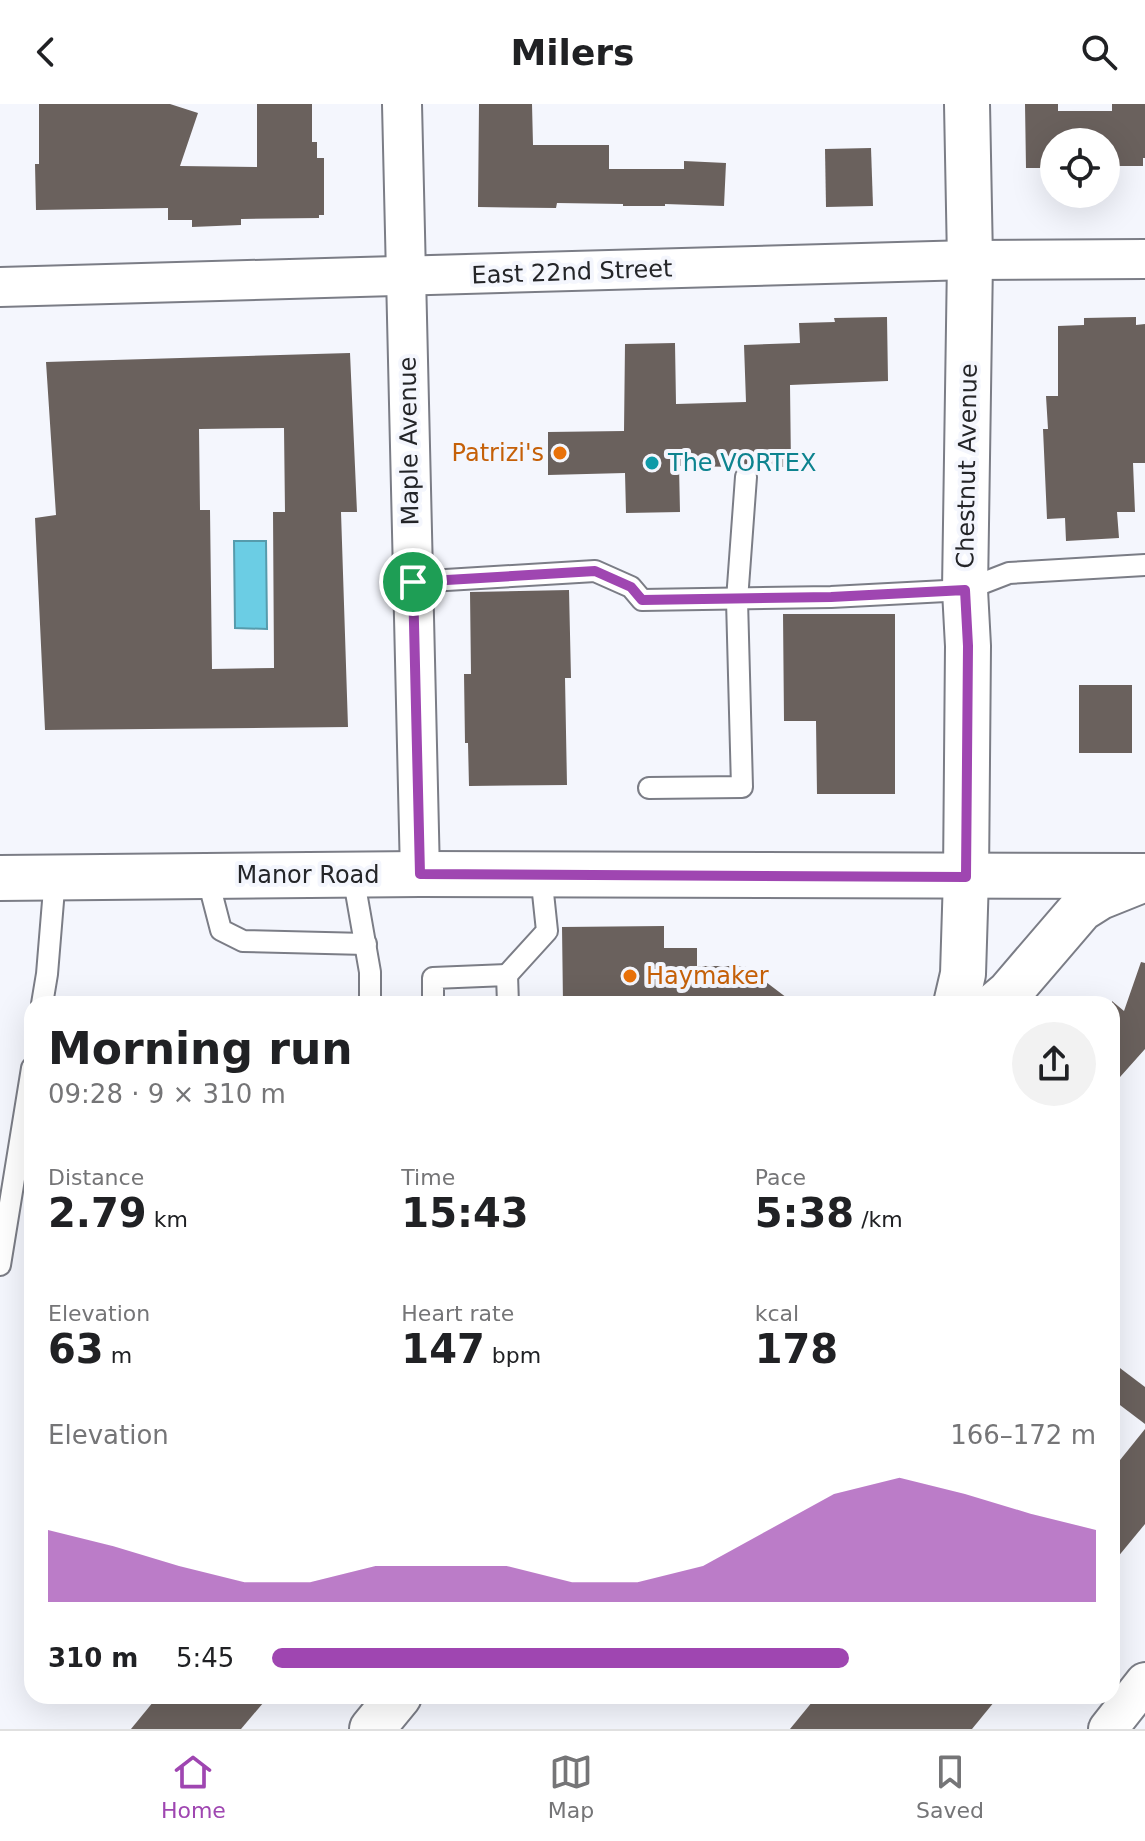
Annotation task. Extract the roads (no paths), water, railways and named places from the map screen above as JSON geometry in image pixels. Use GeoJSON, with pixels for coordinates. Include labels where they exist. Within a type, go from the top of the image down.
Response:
{"type":"FeatureCollection","features":[{"type":"Feature","properties":{"kind":"main road","name":"Chestnut Avenue"},"geometry":{"type":"LineString","coordinates":[[958,996],[963,974],[966,877],[968,646],[965,590],[970,260],[967,104]]}},
{"type":"Feature","properties":{"kind":"main road","name":"Manor Road"},"geometry":{"type":"LineString","coordinates":[[0,878],[541,874],[1145,878]]}},
{"type":"Feature","properties":{"kind":"main road"},"geometry":{"type":"LineString","coordinates":[[1005,996],[1081,909],[1100,897],[1145,878]]}},
{"type":"Feature","properties":{"kind":"main road"},"geometry":{"type":"LineString","coordinates":[[372,1729],[392,1704]]}},
{"type":"Feature","properties":{"kind":"street","name":"Maple Avenue"},"geometry":{"type":"LineString","coordinates":[[402,104],[420,874]]}},
{"type":"Feature","properties":{"kind":"street","name":"East 22nd Street"},"geometry":{"type":"LineString","coordinates":[[0,287],[970,260],[1145,259]]}},
{"type":"Feature","properties":{"kind":"street"},"geometry":{"type":"LineString","coordinates":[[1108,1729],[1145,1682]]}},
{"type":"Feature","properties":{"kind":"lane"},"geometry":{"type":"LineString","coordinates":[[649,788],[742,787],[737,600],[746,477]]}},
{"type":"Feature","properties":{"kind":"lane"},"geometry":{"type":"LineString","coordinates":[[413,582],[595,571],[631,587],[642,600],[737,600],[965,590],[1009,573],[1145,565]]}},
{"type":"Feature","properties":{"kind":"lane"},"geometry":{"type":"LineString","coordinates":[[508,996],[507,975],[547,931],[541,874]]}},
{"type":"Feature","properties":{"kind":"lane"},"geometry":{"type":"LineString","coordinates":[[353,875],[370,972],[370,996]]}},
{"type":"Feature","properties":{"kind":"lane"},"geometry":{"type":"LineString","coordinates":[[207,876],[221,930],[243,941],[366,944]]}},
{"type":"Feature","properties":{"kind":"lane"},"geometry":{"type":"LineString","coordinates":[[43,996],[55,877]]}},
{"type":"Feature","properties":{"kind":"lane"},"geometry":{"type":"LineString","coordinates":[[433,996],[433,978],[507,975]]}},
{"type":"Feature","properties":{"kind":"lane"},"geometry":{"type":"LineString","coordinates":[[0,1265],[24,1117]]}},
{"type":"Feature","properties":{"kind":"water"},"geometry":{"type":"Polygon","coordinates":[[[234,541],[266,541],[267,629],[235,628],[234,541]]]}},
{"type":"Feature","properties":{"kind":"place","name":"Patrizi's"},"geometry":{"type":"Point","coordinates":[560,453]}},
{"type":"Feature","properties":{"kind":"place","name":"The VORTEX"},"geometry":{"type":"Point","coordinates":[652,463]}},
{"type":"Feature","properties":{"kind":"place","name":"Haymaker"},"geometry":{"type":"Point","coordinates":[630,976]}}]}
